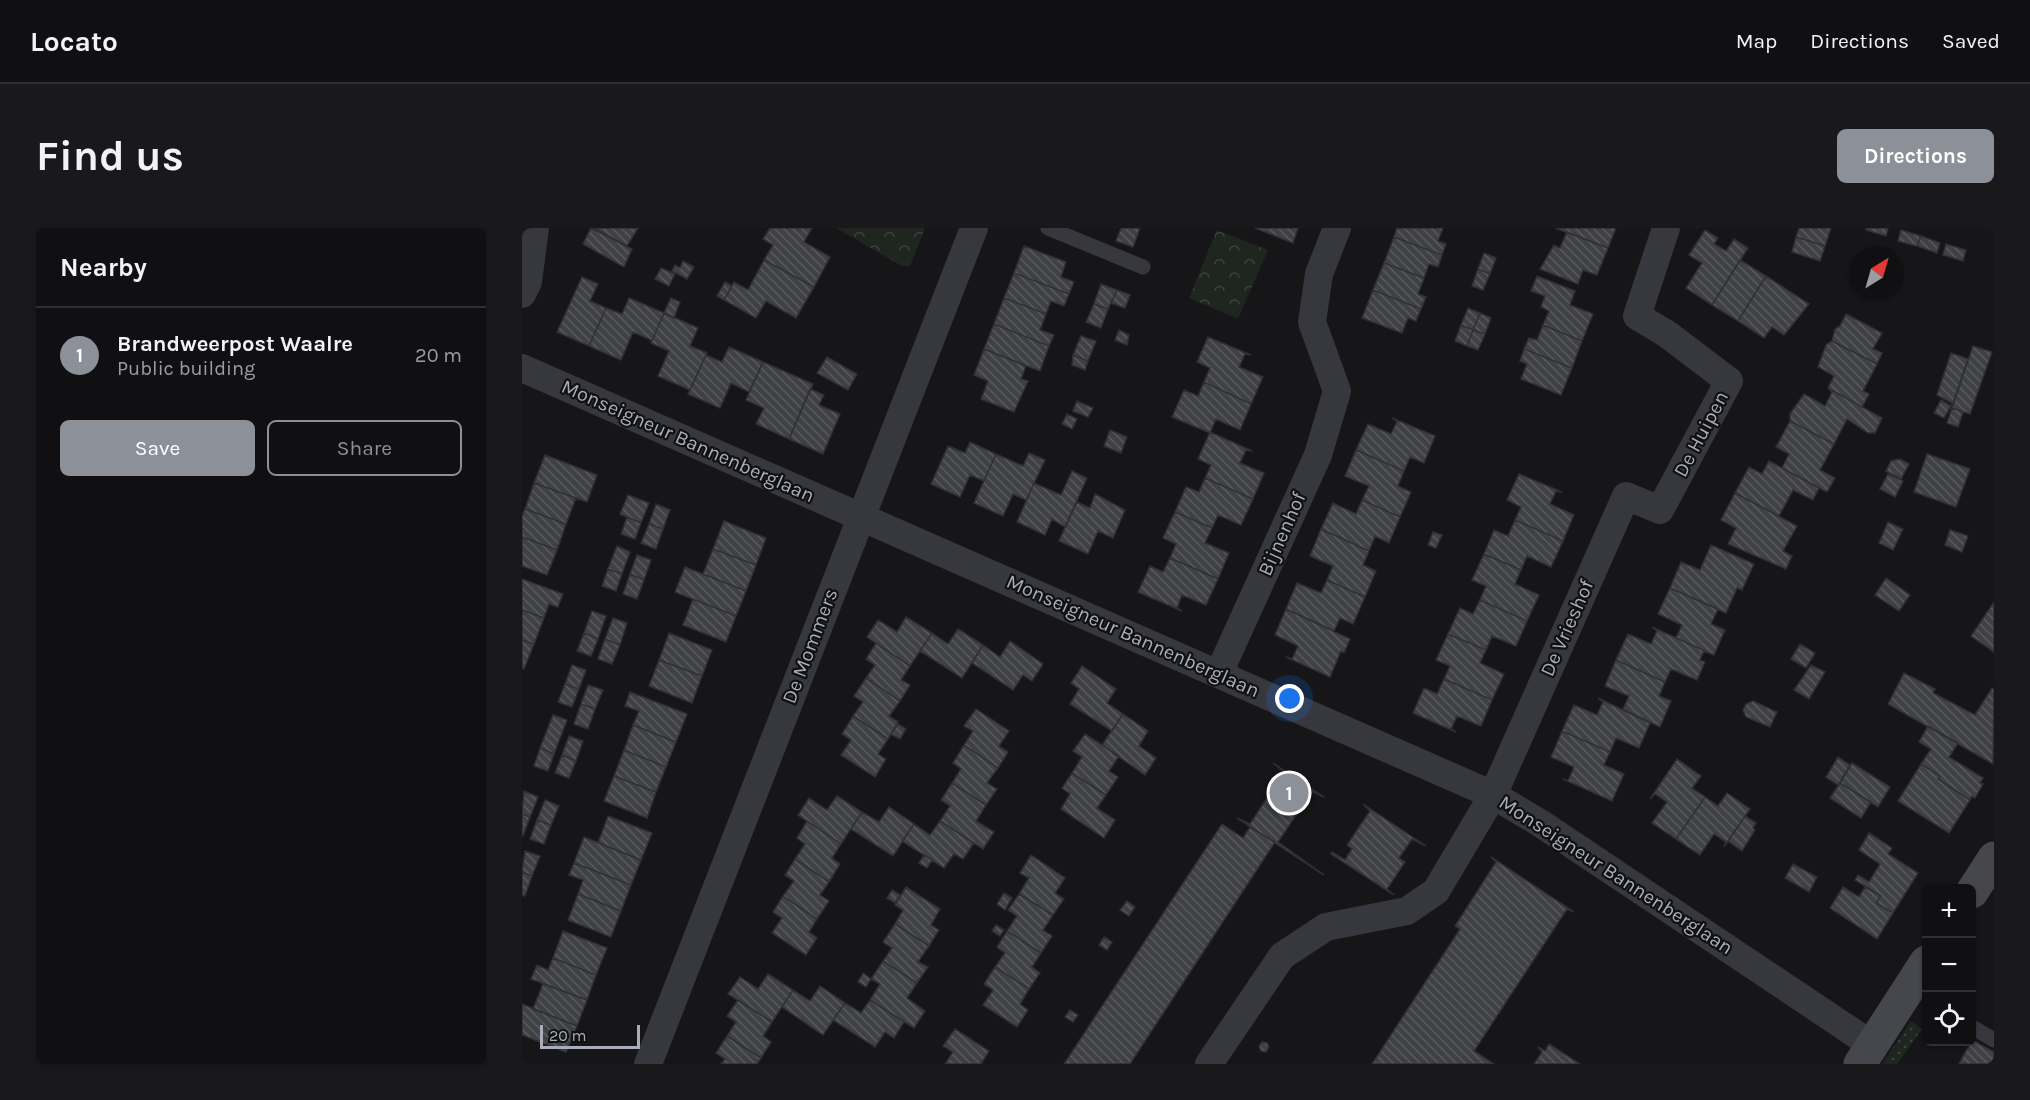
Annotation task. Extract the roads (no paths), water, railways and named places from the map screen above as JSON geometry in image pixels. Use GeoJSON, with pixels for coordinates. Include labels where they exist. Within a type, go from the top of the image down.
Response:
{"type":"FeatureCollection","features":[{"type":"Feature","properties":{"kind":"main road"},"geometry":{"type":"LineString","coordinates":[[1976,885],[1994,858]]}},
{"type":"Feature","properties":{"kind":"main road"},"geometry":{"type":"LineString","coordinates":[[1866,1054],[1918,981]]}},
{"type":"Feature","properties":{"kind":"street"},"geometry":{"type":"LineString","coordinates":[[522,294],[528,282],[536,228]]}},
{"type":"Feature","properties":{"kind":"street","name":"De Mommers"},"geometry":{"type":"LineString","coordinates":[[648,1064],[974,228]]}},
{"type":"Feature","properties":{"kind":"street","name":"Bijnenhof"},"geometry":{"type":"LineString","coordinates":[[1219,673],[1318,455],[1337,391],[1312,322],[1319,274],[1337,228]]}},
{"type":"Feature","properties":{"kind":"street","name":"De Huipen"},"geometry":{"type":"LineString","coordinates":[[1660,510],[1729,381],[1667,334],[1637,316],[1666,228]]}},
{"type":"Feature","properties":{"kind":"street","name":"Monseigneur Bannenberglaan"},"geometry":{"type":"LineString","coordinates":[[522,368],[1493,795],[1540,823],[1866,1054]]}},
{"type":"Feature","properties":{"kind":"street","name":"De Vrieshof"},"geometry":{"type":"LineString","coordinates":[[1493,795],[1626,496],[1660,510]]}},
{"type":"Feature","properties":{"kind":"street"},"geometry":{"type":"LineString","coordinates":[[1209,1064],[1282,956],[1326,927],[1407,911],[1436,891],[1493,795]]}},
{"type":"Feature","properties":{"kind":"lane"},"geometry":{"type":"LineString","coordinates":[[1048,228],[1143,267]]}},
{"type":"Feature","properties":{"kind":"lane"},"geometry":{"type":"LineString","coordinates":[[1976,1030],[1994,1040]]}},
{"type":"Feature","properties":{"kind":"place","name":"Brandweerpost Waalre"},"geometry":{"type":"Point","coordinates":[1289,793]}}]}
